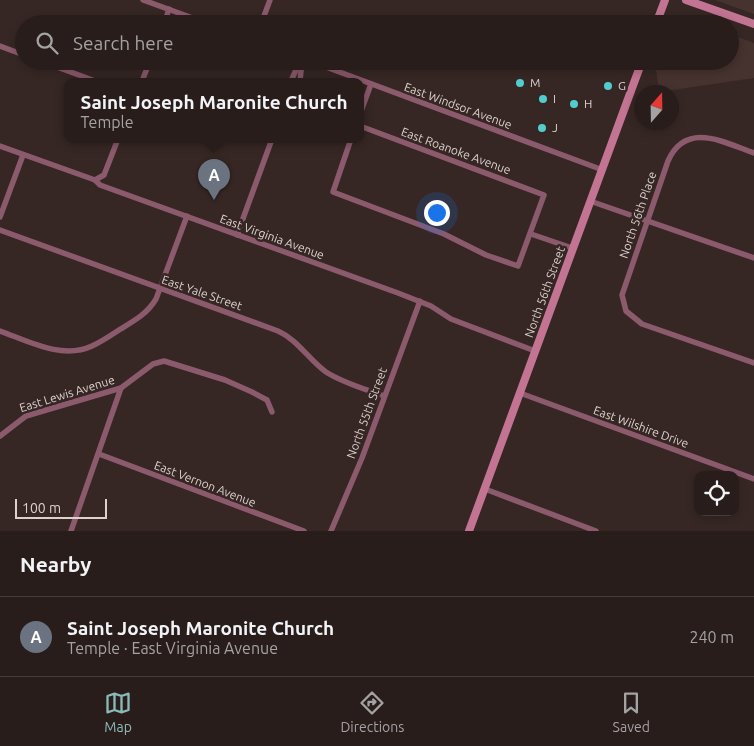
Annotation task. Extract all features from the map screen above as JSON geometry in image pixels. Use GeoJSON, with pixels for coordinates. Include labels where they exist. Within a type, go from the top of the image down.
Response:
{"type":"FeatureCollection","features":[{"type":"Feature","properties":{"kind":"street"},"geometry":{"type":"LineString","coordinates":[[144,0],[185,15]]}},
{"type":"Feature","properties":{"kind":"street"},"geometry":{"type":"LineString","coordinates":[[264,15],[270,0]]}},
{"type":"Feature","properties":{"kind":"street"},"geometry":{"type":"LineString","coordinates":[[659,15],[665,0]]}},
{"type":"Feature","properties":{"kind":"street"},"geometry":{"type":"LineString","coordinates":[[686,0],[728,15]]}},
{"type":"Feature","properties":{"kind":"street"},"geometry":{"type":"LineString","coordinates":[[167,15],[169,9]]}},
{"type":"Feature","properties":{"kind":"street"},"geometry":{"type":"LineString","coordinates":[[739,19],[754,24]]}},
{"type":"Feature","properties":{"kind":"street"},"geometry":{"type":"LineString","coordinates":[[0,46],[15,52]]}},
{"type":"Feature","properties":{"kind":"street"},"geometry":{"type":"LineString","coordinates":[[65,70],[87,78]]}},
{"type":"Feature","properties":{"kind":"street","name":"East Windsor Avenue"},"geometry":{"type":"LineString","coordinates":[[334,70],[355,78]]}},
{"type":"Feature","properties":{"kind":"street","name":"North 56th Street"},"geometry":{"type":"LineString","coordinates":[[469,531],[536,351],[600,169],[638,70]]}},
{"type":"Feature","properties":{"kind":"street","name":"East Windsor Avenue"},"geometry":{"type":"LineString","coordinates":[[364,81],[600,169]]}},
{"type":"Feature","properties":{"kind":"street"},"geometry":{"type":"LineString","coordinates":[[364,103],[371,84]]}},
{"type":"Feature","properties":{"kind":"street","name":"East Roanoke Avenue"},"geometry":{"type":"LineString","coordinates":[[364,128],[544,195],[532,234]]}},
{"type":"Feature","properties":{"kind":"street","name":"North 56th Place"},"geometry":{"type":"LineString","coordinates":[[754,153],[709,138],[700,137],[686,140],[675,148],[670,155],[623,287],[623,304],[630,315],[642,324],[754,363]]}},
{"type":"Feature","properties":{"kind":"street"},"geometry":{"type":"LineString","coordinates":[[95,180],[104,175],[116,143]]}},
{"type":"Feature","properties":{"kind":"street"},"geometry":{"type":"LineString","coordinates":[[237,235],[271,143]]}},
{"type":"Feature","properties":{"kind":"street"},"geometry":{"type":"LineString","coordinates":[[350,143],[333,192],[444,234],[486,255],[518,266],[532,234],[572,248]]}},
{"type":"Feature","properties":{"kind":"street","name":"East Virginia Avenue"},"geometry":{"type":"LineString","coordinates":[[0,146],[95,180],[100,185],[420,301],[451,319],[536,351]]}},
{"type":"Feature","properties":{"kind":"street"},"geometry":{"type":"LineString","coordinates":[[0,217],[23,155]]}},
{"type":"Feature","properties":{"kind":"street"},"geometry":{"type":"LineString","coordinates":[[590,201],[754,258]]}},
{"type":"Feature","properties":{"kind":"street"},"geometry":{"type":"LineString","coordinates":[[0,331],[51,349],[72,351],[86,348],[143,316],[149,310],[160,289],[187,216]]}},
{"type":"Feature","properties":{"kind":"street","name":"East Yale Street"},"geometry":{"type":"LineString","coordinates":[[0,230],[285,334],[327,372],[342,381],[384,396]]}},
{"type":"Feature","properties":{"kind":"street","name":"North 55th Street"},"geometry":{"type":"LineString","coordinates":[[331,531],[362,458],[420,301]]}},
{"type":"Feature","properties":{"kind":"street","name":"East Lewis Avenue"},"geometry":{"type":"LineString","coordinates":[[0,436],[26,416],[122,388],[153,364],[164,361],[207,374],[252,392],[267,400],[272,412]]}},
{"type":"Feature","properties":{"kind":"street"},"geometry":{"type":"LineString","coordinates":[[71,531],[122,388]]}},
{"type":"Feature","properties":{"kind":"street","name":"East Wilshire Drive"},"geometry":{"type":"LineString","coordinates":[[520,393],[754,480]]}},
{"type":"Feature","properties":{"kind":"street","name":"East Vernon Avenue"},"geometry":{"type":"LineString","coordinates":[[99,454],[304,531]]}},
{"type":"Feature","properties":{"kind":"street"},"geometry":{"type":"LineString","coordinates":[[485,489],[596,531]]}},
{"type":"Feature","properties":{"kind":"shaded area"},"geometry":{"type":"Polygon","coordinates":[[[715,0],[754,0],[754,14],[715,0]]]}},
{"type":"Feature","properties":{"kind":"shaded area"},"geometry":{"type":"Polygon","coordinates":[[[739,37],[754,43],[754,78],[679,89],[679,85],[658,85],[656,70],[739,70],[739,37]]]}},
{"type":"Feature","properties":{"kind":"place","name":"M"},"geometry":{"type":"Point","coordinates":[520,83]}},
{"type":"Feature","properties":{"kind":"place","name":"G"},"geometry":{"type":"Point","coordinates":[608,86]}},
{"type":"Feature","properties":{"kind":"place","name":"I"},"geometry":{"type":"Point","coordinates":[543,99]}},
{"type":"Feature","properties":{"kind":"place","name":"H"},"geometry":{"type":"Point","coordinates":[574,104]}},
{"type":"Feature","properties":{"kind":"place","name":"J"},"geometry":{"type":"Point","coordinates":[542,128]}},
{"type":"Feature","properties":{"kind":"place","name":"Saint Joseph Maronite Church"},"geometry":{"type":"Point","coordinates":[214,200]}}]}
